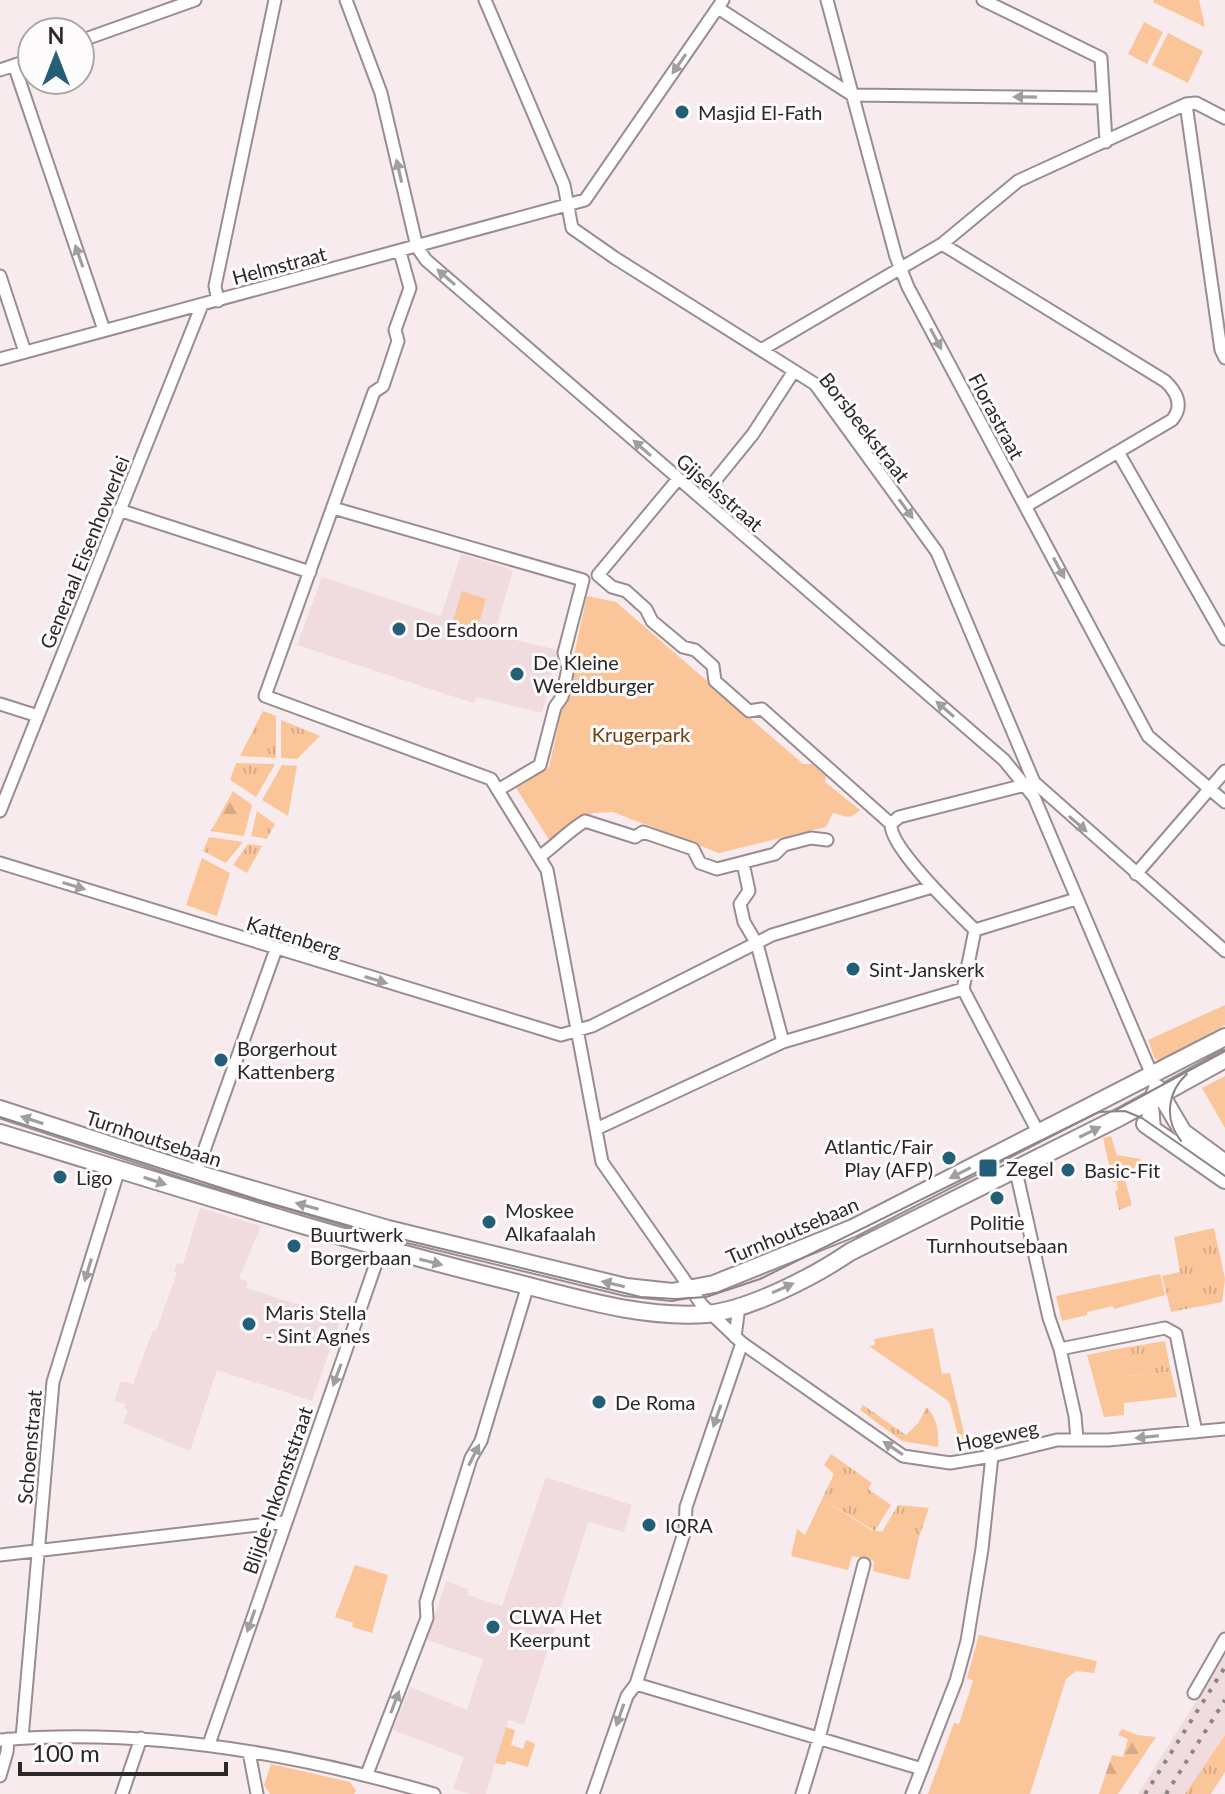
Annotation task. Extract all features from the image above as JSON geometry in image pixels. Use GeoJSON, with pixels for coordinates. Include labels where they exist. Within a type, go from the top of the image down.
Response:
{"type":"FeatureCollection","features":[{"type":"Feature","properties":{"kind":"main road","name":"Turnhoutsebaan"},"geometry":{"type":"LineString","coordinates":[[0,1133],[381,1249],[644,1313],[710,1314],[739,1306],[821,1271],[850,1252],[1122,1116],[1224,1038]]}},
{"type":"Feature","properties":{"kind":"main road","name":"Turnhoutsebaan"},"geometry":{"type":"LineString","coordinates":[[0,1109],[196,1173],[388,1229],[626,1287],[661,1292],[690,1290],[727,1280],[843,1233],[1038,1132],[1155,1089],[1225,1059]]}},
{"type":"Feature","properties":{"kind":"main road"},"geometry":{"type":"LineString","coordinates":[[1152,1129],[1150,1116],[1155,1089]]}},
{"type":"Feature","properties":{"kind":"main road"},"geometry":{"type":"LineString","coordinates":[[1155,1089],[1183,1132],[1225,1163]]}},
{"type":"Feature","properties":{"kind":"main road"},"geometry":{"type":"LineString","coordinates":[[1122,1116],[1137,1119],[1225,1180]]}},
{"type":"Feature","properties":{"kind":"street"},"geometry":{"type":"LineString","coordinates":[[96,35],[195,0]]}},
{"type":"Feature","properties":{"kind":"street"},"geometry":{"type":"LineString","coordinates":[[218,301],[215,286],[275,0]]}},
{"type":"Feature","properties":{"kind":"street"},"geometry":{"type":"LineString","coordinates":[[346,0],[381,93],[417,247]]}},
{"type":"Feature","properties":{"kind":"street","name":"Borsbeekstraat"},"geometry":{"type":"LineString","coordinates":[[485,0],[564,185],[572,228],[815,384],[937,552],[1034,782],[1136,874]]}},
{"type":"Feature","properties":{"kind":"street","name":"Florastraat"},"geometry":{"type":"LineString","coordinates":[[827,0],[900,270],[1148,736],[1225,802]]}},
{"type":"Feature","properties":{"kind":"street"},"geometry":{"type":"LineString","coordinates":[[983,0],[1101,58],[1106,142]]}},
{"type":"Feature","properties":{"kind":"street"},"geometry":{"type":"LineString","coordinates":[[568,205],[585,200],[721,4],[852,95],[1103,98]]}},
{"type":"Feature","properties":{"kind":"street"},"geometry":{"type":"LineString","coordinates":[[0,70],[14,65],[104,330]]}},
{"type":"Feature","properties":{"kind":"street"},"geometry":{"type":"LineString","coordinates":[[761,350],[942,244],[1018,181],[1186,104],[1196,103],[1225,118]]}},
{"type":"Feature","properties":{"kind":"street"},"geometry":{"type":"LineString","coordinates":[[1186,104],[1223,354]]}},
{"type":"Feature","properties":{"kind":"street","name":"Helmstraat"},"geometry":{"type":"LineString","coordinates":[[0,359],[568,205]]}},
{"type":"Feature","properties":{"kind":"street"},"geometry":{"type":"LineString","coordinates":[[942,244],[1165,381],[1179,401],[1177,414],[1172,420],[1026,506]]}},
{"type":"Feature","properties":{"kind":"street","name":"Gijselsstraat"},"geometry":{"type":"LineString","coordinates":[[417,247],[426,260],[1004,760],[1034,797],[1155,1089]]}},
{"type":"Feature","properties":{"kind":"street"},"geometry":{"type":"LineString","coordinates":[[333,508],[583,580],[564,653],[568,668],[562,697],[555,707],[540,765],[498,790],[491,779],[265,696],[374,392],[383,386],[398,341],[395,330],[410,288],[400,252]]}},
{"type":"Feature","properties":{"kind":"street"},"geometry":{"type":"LineString","coordinates":[[0,276],[25,352]]}},
{"type":"Feature","properties":{"kind":"street","name":"Generaal Eisenhowerlei"},"geometry":{"type":"LineString","coordinates":[[0,811],[202,305]]}},
{"type":"Feature","properties":{"kind":"street"},"geometry":{"type":"LineString","coordinates":[[701,498],[753,434],[794,371]]}},
{"type":"Feature","properties":{"kind":"street"},"geometry":{"type":"LineString","coordinates":[[1118,452],[1225,639]]}},
{"type":"Feature","properties":{"kind":"street"},"geometry":{"type":"LineString","coordinates":[[678,479],[598,575],[612,587],[626,591],[646,609],[652,621],[683,647],[695,650],[713,666],[715,681],[749,711],[762,709],[891,824],[892,835],[932,887],[975,930]]}},
{"type":"Feature","properties":{"kind":"street"},"geometry":{"type":"LineString","coordinates":[[119,510],[310,572]]}},
{"type":"Feature","properties":{"kind":"street"},"geometry":{"type":"LineString","coordinates":[[0,704],[38,716]]}},
{"type":"Feature","properties":{"kind":"street"},"geometry":{"type":"LineString","coordinates":[[1225,771],[1136,874],[1225,951]]}},
{"type":"Feature","properties":{"kind":"street"},"geometry":{"type":"LineString","coordinates":[[891,824],[899,817],[1025,785]]}},
{"type":"Feature","properties":{"kind":"street","name":"Hogeweg"},"geometry":{"type":"LineString","coordinates":[[498,790],[547,870],[602,1162],[690,1290],[738,1340],[903,1456],[950,1463],[1057,1440],[1108,1440],[1225,1429]]}},
{"type":"Feature","properties":{"kind":"street"},"geometry":{"type":"LineString","coordinates":[[539,857],[555,846],[562,835],[585,821],[635,837],[643,832],[693,849],[700,863],[717,869],[775,854],[784,845],[811,838],[827,840]]}},
{"type":"Feature","properties":{"kind":"street","name":"Kattenberg"},"geometry":{"type":"LineString","coordinates":[[0,863],[561,1035],[579,1031]]}},
{"type":"Feature","properties":{"kind":"street"},"geometry":{"type":"LineString","coordinates":[[743,863],[749,891],[740,904],[744,922],[757,944],[783,1042]]}},
{"type":"Feature","properties":{"kind":"street"},"geometry":{"type":"LineString","coordinates":[[579,1031],[772,935],[932,887]]}},
{"type":"Feature","properties":{"kind":"street"},"geometry":{"type":"LineString","coordinates":[[975,930],[1076,899]]}},
{"type":"Feature","properties":{"kind":"street"},"geometry":{"type":"LineString","coordinates":[[975,930],[963,989],[1038,1132]]}},
{"type":"Feature","properties":{"kind":"street"},"geometry":{"type":"LineString","coordinates":[[196,1173],[276,949]]}},
{"type":"Feature","properties":{"kind":"street"},"geometry":{"type":"LineString","coordinates":[[596,1129],[783,1042],[963,989]]}},
{"type":"Feature","properties":{"kind":"street","name":"Schoenstraat"},"geometry":{"type":"LineString","coordinates":[[22,1738],[53,1382],[119,1169]]}},
{"type":"Feature","properties":{"kind":"street"},"geometry":{"type":"LineString","coordinates":[[1013,1170],[1018,1180],[1049,1318],[1060,1349],[1075,1416],[1077,1440]]}},
{"type":"Feature","properties":{"kind":"street"},"geometry":{"type":"LineString","coordinates":[[381,1249],[388,1229]]}},
{"type":"Feature","properties":{"kind":"street","name":"Blijde-Inkomststraat"},"geometry":{"type":"LineString","coordinates":[[209,1744],[381,1249]]}},
{"type":"Feature","properties":{"kind":"street"},"geometry":{"type":"LineString","coordinates":[[367,1774],[427,1618],[426,1602],[471,1458],[481,1441],[528,1285]]}},
{"type":"Feature","properties":{"kind":"street"},"geometry":{"type":"LineString","coordinates":[[593,1794],[627,1696],[636,1684],[685,1530],[686,1507],[738,1340],[739,1306]]}},
{"type":"Feature","properties":{"kind":"street"},"geometry":{"type":"LineString","coordinates":[[1060,1349],[1165,1328],[1176,1334],[1196,1432]]}},
{"type":"Feature","properties":{"kind":"street"},"geometry":{"type":"LineString","coordinates":[[912,1794],[956,1681],[967,1641],[986,1522],[992,1456]]}},
{"type":"Feature","properties":{"kind":"street"},"geometry":{"type":"LineString","coordinates":[[0,1555],[284,1522]]}},
{"type":"Feature","properties":{"kind":"street"},"geometry":{"type":"LineString","coordinates":[[802,1794],[864,1564]]}},
{"type":"Feature","properties":{"kind":"street"},"geometry":{"type":"LineString","coordinates":[[1194,1693],[1225,1639]]}},
{"type":"Feature","properties":{"kind":"street"},"geometry":{"type":"LineString","coordinates":[[636,1684],[922,1769]]}},
{"type":"Feature","properties":{"kind":"street"},"geometry":{"type":"LineString","coordinates":[[0,1776],[7,1752],[4,1739],[141,1738],[209,1744],[367,1774],[434,1794]]}},
{"type":"Feature","properties":{"kind":"street"},"geometry":{"type":"LineString","coordinates":[[122,1794],[141,1738]]}},
{"type":"Feature","properties":{"kind":"street"},"geometry":{"type":"LineString","coordinates":[[249,1752],[256,1792]]}},
{"type":"Feature","properties":{"kind":"shaded area","name":"De Esdoorn"},"geometry":{"type":"Polygon","coordinates":[[[461,554],[513,570],[494,635],[558,650],[542,713],[477,697],[474,703],[297,645],[322,577],[441,616],[461,554]]]}},
{"type":"Feature","properties":{"kind":"shaded area","name":"Maris Stella - Sint Agnes"},"geometry":{"type":"Polygon","coordinates":[[[200,1208],[261,1226],[239,1278],[248,1282],[246,1288],[341,1318],[312,1401],[217,1370],[190,1451],[123,1423],[128,1410],[124,1408],[126,1404],[114,1401],[121,1381],[133,1384],[153,1330],[156,1331],[177,1273],[174,1271],[177,1263],[183,1264],[200,1208]]]}},
{"type":"Feature","properties":{"kind":"shaded area","name":"CLWA Het Keerpunt"},"geometry":{"type":"Polygon","coordinates":[[[546,1477],[632,1505],[624,1532],[588,1522],[524,1725],[508,1720],[486,1794],[453,1789],[464,1757],[393,1730],[410,1687],[467,1710],[483,1659],[427,1640],[446,1581],[468,1589],[467,1595],[502,1606],[546,1477]]]}},
{"type":"Feature","properties":{"kind":"shaded area"},"geometry":{"type":"Polygon","coordinates":[[[1225,1655],[1225,1735],[1185,1794],[1138,1794],[1225,1655]]]}},
{"type":"Feature","properties":{"kind":"green space"},"geometry":{"type":"Polygon","coordinates":[[[1199,0],[1205,27],[1153,2],[1199,0]]]}},
{"type":"Feature","properties":{"kind":"green space"},"geometry":{"type":"Polygon","coordinates":[[[1144,22],[1163,32],[1147,64],[1128,54],[1144,22]]]}},
{"type":"Feature","properties":{"kind":"green space"},"geometry":{"type":"Polygon","coordinates":[[[1168,33],[1203,51],[1188,83],[1152,65],[1168,33]]]}},
{"type":"Feature","properties":{"kind":"green space"},"geometry":{"type":"Polygon","coordinates":[[[462,591],[486,599],[475,637],[450,630],[462,591]]]}},
{"type":"Feature","properties":{"kind":"green space","name":"Krugerpark"},"geometry":{"type":"Polygon","coordinates":[[[587,596],[616,602],[803,764],[812,764],[826,776],[825,782],[860,810],[850,817],[833,813],[826,827],[719,853],[613,812],[593,813],[550,841],[516,788],[549,767],[587,596]]]}},
{"type":"Feature","properties":{"kind":"green space"},"geometry":{"type":"Polygon","coordinates":[[[263,711],[276,716],[276,758],[240,756],[263,711]]]}},
{"type":"Feature","properties":{"kind":"green space"},"geometry":{"type":"Polygon","coordinates":[[[281,720],[320,736],[297,759],[281,758],[281,720]]]}},
{"type":"Feature","properties":{"kind":"green space"},"geometry":{"type":"Polygon","coordinates":[[[236,763],[275,764],[256,797],[230,780],[236,763]]]}},
{"type":"Feature","properties":{"kind":"green space"},"geometry":{"type":"Polygon","coordinates":[[[282,765],[297,766],[288,816],[262,800],[282,765]]]}},
{"type":"Feature","properties":{"kind":"green space"},"geometry":{"type":"Polygon","coordinates":[[[233,791],[252,805],[244,836],[211,831],[233,791]]]}},
{"type":"Feature","properties":{"kind":"green space"},"geometry":{"type":"Polygon","coordinates":[[[257,811],[275,824],[267,839],[251,836],[257,811]]]}},
{"type":"Feature","properties":{"kind":"green space"},"geometry":{"type":"Polygon","coordinates":[[[209,837],[243,842],[226,863],[203,851],[209,837]]]}},
{"type":"Feature","properties":{"kind":"green space"},"geometry":{"type":"Polygon","coordinates":[[[248,844],[262,846],[247,873],[233,865],[248,844]]]}},
{"type":"Feature","properties":{"kind":"green space"},"geometry":{"type":"Polygon","coordinates":[[[202,858],[230,873],[217,916],[186,905],[202,858]]]}},
{"type":"Feature","properties":{"kind":"green space"},"geometry":{"type":"Polygon","coordinates":[[[1225,1005],[1225,1025],[1160,1060],[1155,1059],[1148,1040],[1225,1005]]]}},
{"type":"Feature","properties":{"kind":"green space"},"geometry":{"type":"Polygon","coordinates":[[[1225,1076],[1225,1128],[1202,1088],[1225,1076]]]}},
{"type":"Feature","properties":{"kind":"green space"},"geometry":{"type":"Polygon","coordinates":[[[1111,1136],[1117,1155],[1141,1159],[1125,1179],[1132,1205],[1119,1210],[1115,1191],[1118,1190],[1117,1182],[1113,1182],[1103,1138],[1111,1136]]]}},
{"type":"Feature","properties":{"kind":"green space"},"geometry":{"type":"Polygon","coordinates":[[[1214,1228],[1225,1279],[1222,1302],[1171,1312],[1162,1276],[1180,1272],[1174,1237],[1214,1228]]]}},
{"type":"Feature","properties":{"kind":"green space"},"geometry":{"type":"Polygon","coordinates":[[[1160,1274],[1165,1295],[1114,1309],[1113,1306],[1087,1312],[1087,1315],[1062,1321],[1056,1296],[1160,1274]]]}},
{"type":"Feature","properties":{"kind":"green space"},"geometry":{"type":"Polygon","coordinates":[[[933,1328],[942,1374],[950,1373],[967,1446],[961,1448],[947,1400],[869,1346],[875,1345],[874,1339],[933,1328]]]}},
{"type":"Feature","properties":{"kind":"green space"},"geometry":{"type":"Polygon","coordinates":[[[1165,1341],[1171,1372],[1123,1376],[1117,1349],[1165,1341]]]}},
{"type":"Feature","properties":{"kind":"green space"},"geometry":{"type":"Polygon","coordinates":[[[1117,1349],[1124,1376],[1171,1372],[1177,1397],[1124,1403],[1124,1415],[1104,1417],[1087,1355],[1117,1349]]]}},
{"type":"Feature","properties":{"kind":"green space"},"geometry":{"type":"Polygon","coordinates":[[[863,1405],[906,1435],[919,1422],[926,1407],[936,1425],[938,1447],[902,1441],[860,1410],[863,1405]]]}},
{"type":"Feature","properties":{"kind":"green space"},"geometry":{"type":"Polygon","coordinates":[[[831,1454],[872,1483],[868,1489],[891,1505],[875,1531],[822,1499],[834,1474],[824,1465],[831,1454]]]}},
{"type":"Feature","properties":{"kind":"green space"},"geometry":{"type":"Polygon","coordinates":[[[822,1499],[871,1530],[919,1537],[909,1580],[873,1571],[874,1561],[852,1556],[848,1570],[791,1556],[797,1529],[805,1535],[822,1499]]]}},
{"type":"Feature","properties":{"kind":"green space"},"geometry":{"type":"Polygon","coordinates":[[[898,1505],[929,1508],[919,1537],[882,1532],[898,1505]]]}},
{"type":"Feature","properties":{"kind":"green space"},"geometry":{"type":"Polygon","coordinates":[[[355,1565],[388,1575],[372,1633],[352,1627],[353,1623],[335,1617],[355,1565]]]}},
{"type":"Feature","properties":{"kind":"green space"},"geometry":{"type":"Polygon","coordinates":[[[979,1635],[1097,1661],[1094,1673],[1076,1671],[1066,1679],[1030,1794],[928,1794],[954,1723],[959,1724],[973,1681],[967,1678],[979,1635]]]}},
{"type":"Feature","properties":{"kind":"green space"},"geometry":{"type":"Polygon","coordinates":[[[506,1727],[515,1730],[511,1745],[523,1749],[526,1740],[535,1744],[528,1767],[507,1761],[505,1765],[495,1763],[506,1727]]]}},
{"type":"Feature","properties":{"kind":"green space"},"geometry":{"type":"Polygon","coordinates":[[[1122,1729],[1156,1737],[1118,1794],[1099,1794],[1112,1755],[1123,1757],[1128,1739],[1118,1735],[1122,1729]]]}},
{"type":"Feature","properties":{"kind":"green space"},"geometry":{"type":"Polygon","coordinates":[[[1225,1735],[1225,1772],[1211,1794],[1185,1794],[1225,1735]]]}},
{"type":"Feature","properties":{"kind":"green space"},"geometry":{"type":"Polygon","coordinates":[[[271,1764],[350,1782],[356,1791],[354,1794],[270,1794],[264,1785],[271,1764]]]}},
{"type":"Feature","properties":{"kind":"tram line"},"geometry":{"type":"LineString","coordinates":[[1116,1110],[1225,1051]]}},
{"type":"Feature","properties":{"kind":"tram line"},"geometry":{"type":"LineString","coordinates":[[1181,1141],[1172,1124],[1170,1106],[1175,1089],[1187,1074]]}},
{"type":"Feature","properties":{"kind":"tram line"},"geometry":{"type":"LineString","coordinates":[[0,1117],[262,1201],[364,1230],[641,1297],[676,1299],[706,1297],[760,1279],[1099,1112],[1125,1111],[1142,1118],[1225,1176]]}},
{"type":"Feature","properties":{"kind":"railway"},"geometry":{"type":"LineString","coordinates":[[1145,1794],[1225,1667]]}},
{"type":"Feature","properties":{"kind":"railway"},"geometry":{"type":"LineString","coordinates":[[1166,1794],[1225,1700]]}},
{"type":"Feature","properties":{"kind":"place","name":"Masjid El-Fath"},"geometry":{"type":"Point","coordinates":[682,112]}},
{"type":"Feature","properties":{"kind":"place","name":"De Esdoorn"},"geometry":{"type":"Point","coordinates":[399,629]}},
{"type":"Feature","properties":{"kind":"place","name":"De Kleine Wereldburger"},"geometry":{"type":"Point","coordinates":[517,674]}},
{"type":"Feature","properties":{"kind":"place","name":"Sint-Janskerk"},"geometry":{"type":"Point","coordinates":[853,969]}},
{"type":"Feature","properties":{"kind":"place","name":"Borgerhout Kattenberg"},"geometry":{"type":"Point","coordinates":[221,1060]}},
{"type":"Feature","properties":{"kind":"place","name":"Atlantic/Fair Play (AFP)"},"geometry":{"type":"Point","coordinates":[949,1158]}},
{"type":"Feature","properties":{"kind":"place","name":"Zegel"},"geometry":{"type":"Point","coordinates":[988,1168]}},
{"type":"Feature","properties":{"kind":"place","name":"Basic-Fit"},"geometry":{"type":"Point","coordinates":[1068,1170]}},
{"type":"Feature","properties":{"kind":"place","name":"Ligo"},"geometry":{"type":"Point","coordinates":[60,1177]}},
{"type":"Feature","properties":{"kind":"place","name":"Politie Turnhoutsebaan"},"geometry":{"type":"Point","coordinates":[997,1198]}},
{"type":"Feature","properties":{"kind":"place","name":"Moskee Alkafaalah"},"geometry":{"type":"Point","coordinates":[489,1222]}},
{"type":"Feature","properties":{"kind":"place","name":"Buurtwerk Borgerbaan"},"geometry":{"type":"Point","coordinates":[294,1246]}},
{"type":"Feature","properties":{"kind":"place","name":"Maris Stella - Sint Agnes"},"geometry":{"type":"Point","coordinates":[249,1324]}},
{"type":"Feature","properties":{"kind":"place","name":"De Roma"},"geometry":{"type":"Point","coordinates":[599,1402]}},
{"type":"Feature","properties":{"kind":"place","name":"IQRA"},"geometry":{"type":"Point","coordinates":[649,1525]}},
{"type":"Feature","properties":{"kind":"place","name":"CLWA Het Keerpunt"},"geometry":{"type":"Point","coordinates":[493,1627]}}]}
